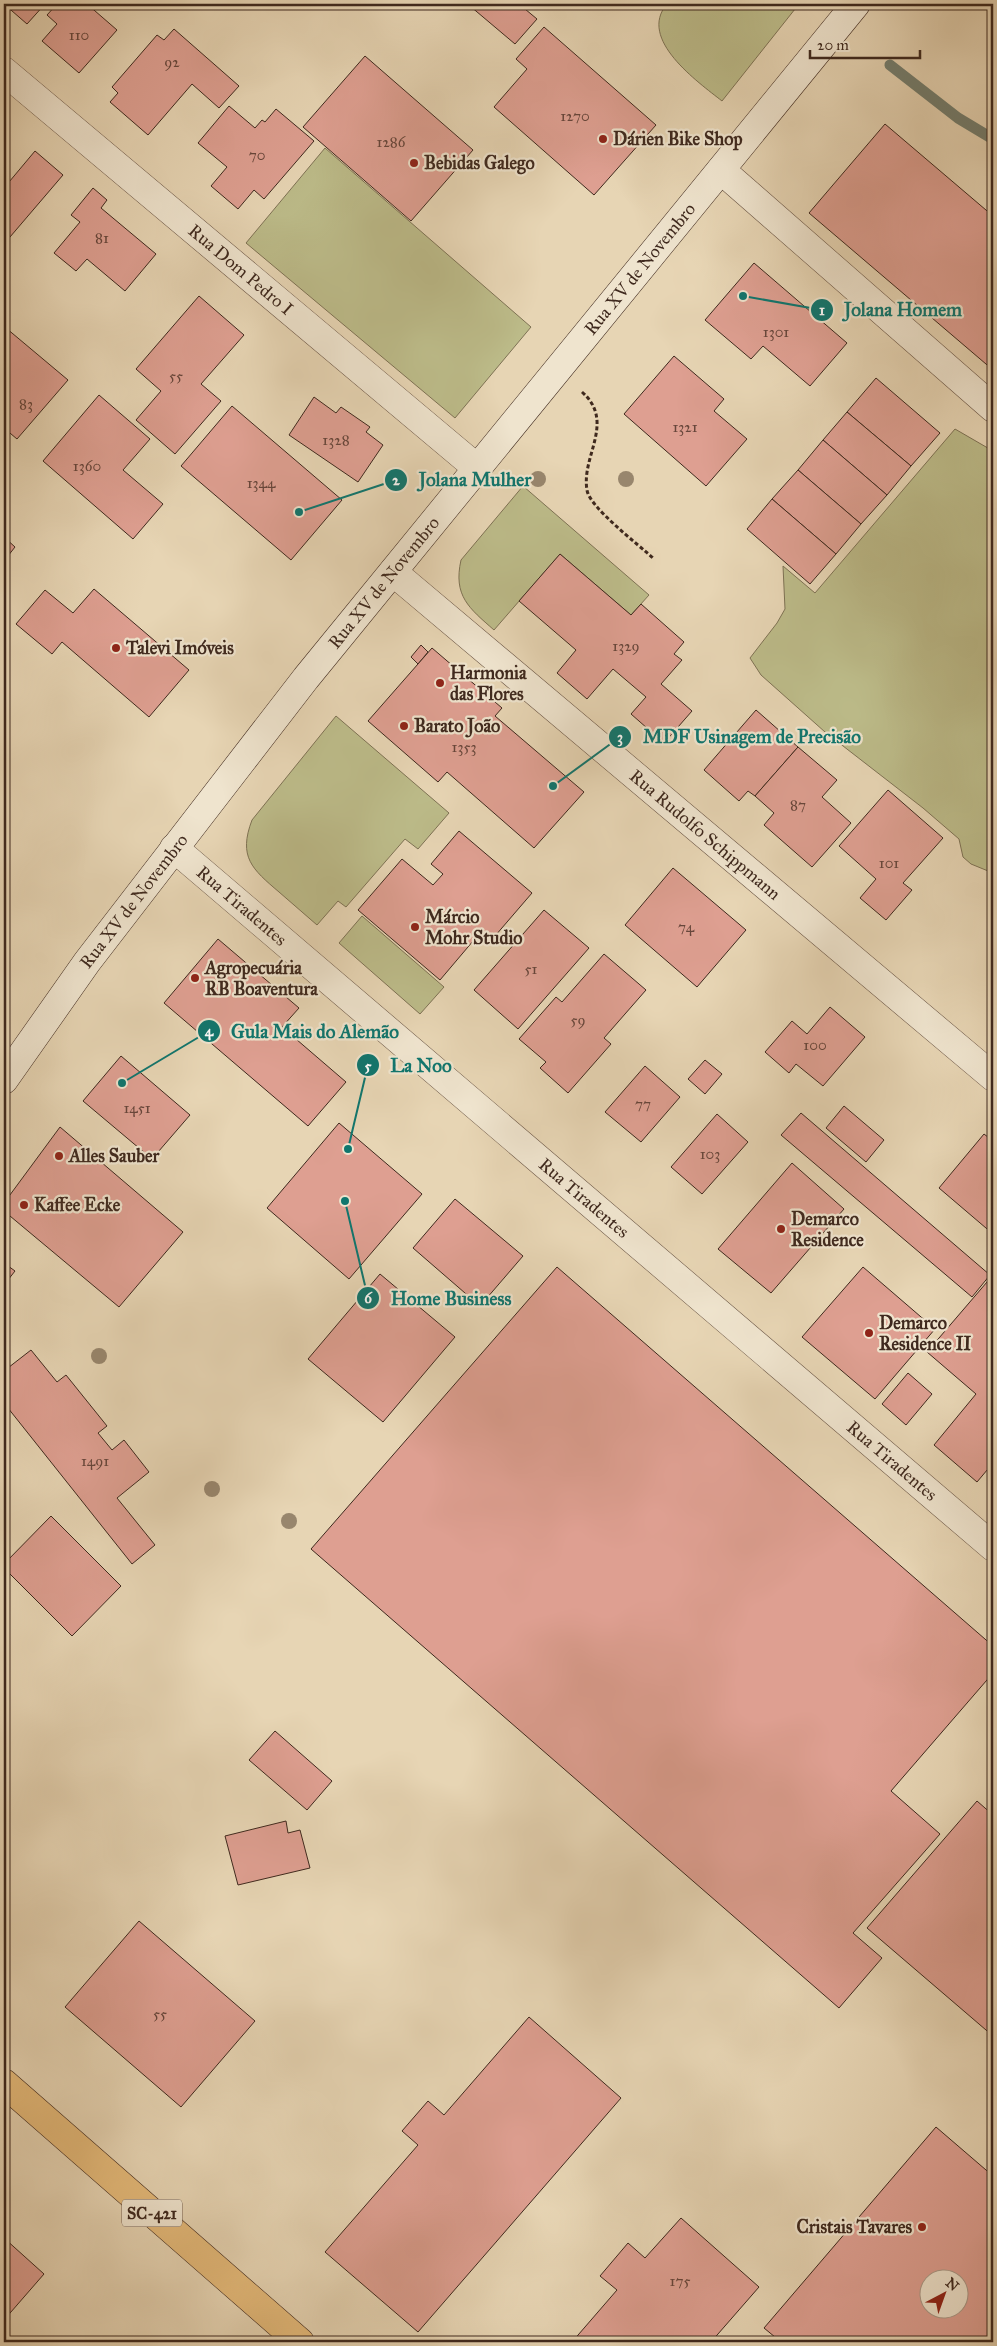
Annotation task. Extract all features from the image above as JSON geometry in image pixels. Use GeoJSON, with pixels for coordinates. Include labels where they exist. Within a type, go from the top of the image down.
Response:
{"type":"FeatureCollection","features":[{"type":"Feature","properties":{"kind":"main road","name":"SC-421"},"geometry":{"type":"LineString","coordinates":[[4,2083],[300,2342]]}},
{"type":"Feature","properties":{"kind":"street","name":"Rua XV de Novembro"},"geometry":{"type":"LineString","coordinates":[[4,1080],[83,968],[306,678],[856,4]]}},
{"type":"Feature","properties":{"kind":"street","name":"Rua Dom Pedro I"},"geometry":{"type":"LineString","coordinates":[[4,71],[477,468]]}},
{"type":"Feature","properties":{"kind":"street"},"geometry":{"type":"LineString","coordinates":[[721,170],[993,408]]}},
{"type":"Feature","properties":{"kind":"street","name":"Rua Rudolfo Schippmann"},"geometry":{"type":"LineString","coordinates":[[393,572],[993,1077]]}},
{"type":"Feature","properties":{"kind":"street","name":"Rua Tiradentes"},"geometry":{"type":"LineString","coordinates":[[174,848],[993,1547]]}},
{"type":"Feature","properties":{"kind":"path"},"geometry":{"type":"LineString","coordinates":[[557,370],[586,396],[595,411],[598,427],[588,472],[586,491],[594,505],[653,558]]}},
{"type":"Feature","properties":{"kind":"shaded area"},"geometry":{"type":"Polygon","coordinates":[[[667,4],[799,4],[722,101],[686,71],[665,45],[660,31],[660,17],[667,4]]]}},
{"type":"Feature","properties":{"kind":"shaded area"},"geometry":{"type":"Polygon","coordinates":[[[325,148],[531,327],[455,418],[246,243],[325,148]]]}},
{"type":"Feature","properties":{"kind":"shaded area"},"geometry":{"type":"Polygon","coordinates":[[[955,429],[993,451],[993,873],[971,864],[963,857],[959,839],[923,808],[825,732],[761,675],[750,658],[777,623],[785,609],[783,566],[815,593],[955,429]]]}},
{"type":"Feature","properties":{"kind":"shaded area"},"geometry":{"type":"Polygon","coordinates":[[[523,486],[649,595],[631,615],[560,554],[494,630],[470,608],[461,592],[459,583],[461,560],[523,486]]]}},
{"type":"Feature","properties":{"kind":"shaded area"},"geometry":{"type":"Polygon","coordinates":[[[336,716],[449,813],[418,849],[405,839],[346,907],[338,901],[317,925],[255,869],[247,853],[248,833],[252,820],[336,716]]]}},
{"type":"Feature","properties":{"kind":"shaded area"},"geometry":{"type":"Polygon","coordinates":[[[362,916],[444,987],[420,1014],[339,943],[362,916]]]}},
{"type":"Feature","properties":{"kind":"building"},"geometry":{"type":"Polygon","coordinates":[[[4,4],[45,4],[27,24],[4,4]]]}},
{"type":"Feature","properties":{"kind":"building"},"geometry":{"type":"Polygon","coordinates":[[[57,4],[87,4],[117,30],[79,73],[42,41],[57,24],[47,15],[57,4]]]}},
{"type":"Feature","properties":{"kind":"building"},"geometry":{"type":"Polygon","coordinates":[[[472,4],[519,4],[537,19],[515,44],[470,6],[472,4]]]}},
{"type":"Feature","properties":{"kind":"building"},"geometry":{"type":"Polygon","coordinates":[[[544,27],[656,125],[594,195],[494,107],[527,69],[516,59],[544,27]]]}},
{"type":"Feature","properties":{"kind":"building"},"geometry":{"type":"Polygon","coordinates":[[[174,29],[239,86],[219,108],[192,84],[148,135],[110,102],[118,93],[112,87],[157,35],[164,40],[174,29]]]}},
{"type":"Feature","properties":{"kind":"building"},"geometry":{"type":"Polygon","coordinates":[[[365,56],[473,150],[411,221],[303,127],[365,56]]]}},
{"type":"Feature","properties":{"kind":"building"},"geometry":{"type":"Polygon","coordinates":[[[229,106],[255,128],[262,120],[265,122],[276,109],[314,141],[264,199],[254,190],[238,209],[211,186],[227,167],[198,143],[229,106]]]}},
{"type":"Feature","properties":{"kind":"building"},"geometry":{"type":"Polygon","coordinates":[[[885,124],[993,216],[993,370],[809,213],[885,124]]]}},
{"type":"Feature","properties":{"kind":"building"},"geometry":{"type":"Polygon","coordinates":[[[35,151],[63,175],[4,244],[4,188],[35,151]]]}},
{"type":"Feature","properties":{"kind":"building"},"geometry":{"type":"Polygon","coordinates":[[[93,188],[107,200],[101,208],[156,254],[125,291],[87,259],[76,271],[54,253],[80,222],[71,215],[93,188]]]}},
{"type":"Feature","properties":{"kind":"building"},"geometry":{"type":"Polygon","coordinates":[[[754,263],[847,343],[810,386],[763,346],[751,359],[705,320],[754,263]]]}},
{"type":"Feature","properties":{"kind":"building"},"geometry":{"type":"Polygon","coordinates":[[[199,296],[244,335],[201,384],[221,401],[175,454],[136,420],[161,391],[136,369],[199,296]]]}},
{"type":"Feature","properties":{"kind":"building"},"geometry":{"type":"Polygon","coordinates":[[[6,328],[68,380],[17,439],[4,428],[4,330],[6,328]]]}},
{"type":"Feature","properties":{"kind":"building"},"geometry":{"type":"Polygon","coordinates":[[[674,356],[724,399],[714,411],[747,439],[706,486],[624,414],[674,356]]]}},
{"type":"Feature","properties":{"kind":"building"},"geometry":{"type":"Polygon","coordinates":[[[876,378],[940,433],[911,466],[847,412],[876,378]]]}},
{"type":"Feature","properties":{"kind":"building"},"geometry":{"type":"Polygon","coordinates":[[[99,395],[150,439],[123,470],[163,504],[133,539],[43,461],[99,395]]]}},
{"type":"Feature","properties":{"kind":"building"},"geometry":{"type":"Polygon","coordinates":[[[314,397],[336,413],[341,407],[370,427],[366,432],[383,445],[358,482],[289,435],[314,397]]]}},
{"type":"Feature","properties":{"kind":"building"},"geometry":{"type":"Polygon","coordinates":[[[232,406],[342,500],[291,560],[181,466],[232,406]]]}},
{"type":"Feature","properties":{"kind":"building"},"geometry":{"type":"Polygon","coordinates":[[[847,412],[911,466],[887,495],[823,440],[847,412]]]}},
{"type":"Feature","properties":{"kind":"building"},"geometry":{"type":"Polygon","coordinates":[[[823,440],[887,495],[861,524],[798,470],[823,440]]]}},
{"type":"Feature","properties":{"kind":"building"},"geometry":{"type":"Polygon","coordinates":[[[798,470],[861,524],[836,554],[772,499],[798,470]]]}},
{"type":"Feature","properties":{"kind":"building"},"geometry":{"type":"Polygon","coordinates":[[[772,499],[836,554],[810,584],[747,529],[772,499]]]}},
{"type":"Feature","properties":{"kind":"building"},"geometry":{"type":"Polygon","coordinates":[[[4,537],[15,547],[4,561],[4,537]]]}},
{"type":"Feature","properties":{"kind":"building"},"geometry":{"type":"Polygon","coordinates":[[[560,554],[631,615],[641,604],[684,642],[674,654],[682,660],[661,684],[692,711],[664,743],[631,714],[646,697],[613,669],[587,699],[557,673],[576,650],[519,601],[560,554]]]}},
{"type":"Feature","properties":{"kind":"building","name":"Talevi Imóveis"},"geometry":{"type":"Polygon","coordinates":[[[94,589],[189,670],[149,717],[62,642],[52,654],[16,624],[45,590],[73,613],[94,589]]]}},
{"type":"Feature","properties":{"kind":"building"},"geometry":{"type":"Polygon","coordinates":[[[421,645],[428,652],[418,664],[411,657],[421,645]]]}},
{"type":"Feature","properties":{"kind":"building"},"geometry":{"type":"Polygon","coordinates":[[[432,648],[502,708],[495,716],[584,792],[534,848],[447,772],[438,782],[368,721],[432,648]]]}},
{"type":"Feature","properties":{"kind":"building"},"geometry":{"type":"Polygon","coordinates":[[[756,710],[798,747],[755,796],[748,791],[739,801],[704,770],[756,710]]]}},
{"type":"Feature","properties":{"kind":"building"},"geometry":{"type":"Polygon","coordinates":[[[798,747],[837,780],[822,797],[851,823],[812,867],[764,825],[774,813],[755,796],[798,747]]]}},
{"type":"Feature","properties":{"kind":"building"},"geometry":{"type":"Polygon","coordinates":[[[888,790],[943,838],[903,883],[912,890],[886,920],[860,898],[876,879],[839,846],[888,790]]]}},
{"type":"Feature","properties":{"kind":"building"},"geometry":{"type":"Polygon","coordinates":[[[459,831],[532,893],[489,943],[479,934],[440,980],[358,910],[402,859],[433,885],[443,874],[431,864],[459,831]]]}},
{"type":"Feature","properties":{"kind":"building"},"geometry":{"type":"Polygon","coordinates":[[[673,868],[746,930],[697,987],[625,925],[673,868]]]}},
{"type":"Feature","properties":{"kind":"building"},"geometry":{"type":"Polygon","coordinates":[[[544,910],[589,948],[518,1029],[474,990],[544,910]]]}},
{"type":"Feature","properties":{"kind":"building"},"geometry":{"type":"Polygon","coordinates":[[[218,939],[299,1008],[282,1027],[346,1082],[308,1126],[164,1003],[218,939]]]}},
{"type":"Feature","properties":{"kind":"building"},"geometry":{"type":"Polygon","coordinates":[[[604,954],[646,990],[604,1038],[611,1044],[568,1093],[540,1068],[546,1062],[519,1039],[556,997],[562,1002],[604,954]]]}},
{"type":"Feature","properties":{"kind":"building"},"geometry":{"type":"Polygon","coordinates":[[[830,1007],[865,1037],[823,1086],[796,1064],[789,1073],[765,1052],[792,1021],[807,1034],[830,1007]]]}},
{"type":"Feature","properties":{"kind":"building"},"geometry":{"type":"Polygon","coordinates":[[[121,1056],[190,1115],[152,1159],[83,1101],[121,1056]]]}},
{"type":"Feature","properties":{"kind":"building"},"geometry":{"type":"Polygon","coordinates":[[[705,1060],[722,1074],[705,1094],[688,1079],[705,1060]]]}},
{"type":"Feature","properties":{"kind":"building"},"geometry":{"type":"Polygon","coordinates":[[[645,1066],[680,1097],[641,1142],[605,1112],[645,1066]]]}},
{"type":"Feature","properties":{"kind":"building"},"geometry":{"type":"Polygon","coordinates":[[[844,1106],[884,1140],[866,1162],[826,1128],[844,1106]]]}},
{"type":"Feature","properties":{"kind":"building"},"geometry":{"type":"Polygon","coordinates":[[[801,1113],[990,1275],[972,1297],[781,1135],[801,1113]]]}},
{"type":"Feature","properties":{"kind":"building"},"geometry":{"type":"Polygon","coordinates":[[[717,1114],[748,1142],[702,1194],[671,1167],[717,1114]]]}},
{"type":"Feature","properties":{"kind":"building"},"geometry":{"type":"Polygon","coordinates":[[[339,1123],[422,1194],[349,1279],[267,1208],[339,1123]]]}},
{"type":"Feature","properties":{"kind":"building"},"geometry":{"type":"Polygon","coordinates":[[[60,1127],[183,1232],[119,1307],[4,1211],[4,1203],[60,1127]]]}},
{"type":"Feature","properties":{"kind":"building"},"geometry":{"type":"Polygon","coordinates":[[[984,1134],[993,1141],[993,1234],[939,1188],[984,1134]]]}},
{"type":"Feature","properties":{"kind":"building","name":"Demarco Residence"},"geometry":{"type":"Polygon","coordinates":[[[792,1163],[844,1209],[771,1293],[718,1249],[792,1163]]]}},
{"type":"Feature","properties":{"kind":"building"},"geometry":{"type":"Polygon","coordinates":[[[455,1199],[523,1256],[480,1306],[413,1248],[455,1199]]]}},
{"type":"Feature","properties":{"kind":"building"},"geometry":{"type":"Polygon","coordinates":[[[4,1263],[15,1271],[4,1285],[4,1263]]]}},
{"type":"Feature","properties":{"kind":"building"},"geometry":{"type":"Polygon","coordinates":[[[557,1267],[993,1646],[993,1673],[891,1791],[940,1834],[853,1933],[882,1958],[839,2008],[311,1549],[557,1267]]]}},
{"type":"Feature","properties":{"kind":"building","name":"Demarco Residence II"},"geometry":{"type":"Polygon","coordinates":[[[863,1267],[935,1329],[875,1399],[802,1337],[863,1267]]]}},
{"type":"Feature","properties":{"kind":"building"},"geometry":{"type":"Polygon","coordinates":[[[380,1274],[455,1337],[383,1422],[308,1359],[380,1274]]]}},
{"type":"Feature","properties":{"kind":"building"},"geometry":{"type":"Polygon","coordinates":[[[993,1275],[993,1463],[977,1482],[934,1445],[976,1394],[927,1352],[993,1275]]]}},
{"type":"Feature","properties":{"kind":"building"},"geometry":{"type":"Polygon","coordinates":[[[31,1350],[57,1382],[66,1375],[107,1426],[98,1433],[112,1450],[124,1440],[149,1472],[117,1498],[155,1545],[132,1564],[4,1403],[4,1371],[31,1350]]]}},
{"type":"Feature","properties":{"kind":"building"},"geometry":{"type":"Polygon","coordinates":[[[908,1373],[932,1394],[906,1425],[882,1404],[908,1373]]]}},
{"type":"Feature","properties":{"kind":"building"},"geometry":{"type":"Polygon","coordinates":[[[51,1516],[121,1586],[72,1636],[4,1568],[4,1564],[51,1516]]]}},
{"type":"Feature","properties":{"kind":"building"},"geometry":{"type":"Polygon","coordinates":[[[275,1731],[332,1781],[307,1810],[249,1760],[275,1731]]]}},
{"type":"Feature","properties":{"kind":"building"},"geometry":{"type":"Polygon","coordinates":[[[977,1801],[993,1815],[993,2036],[867,1928],[977,1801]]]}},
{"type":"Feature","properties":{"kind":"building"},"geometry":{"type":"Polygon","coordinates":[[[286,1821],[288,1833],[300,1830],[310,1868],[238,1885],[225,1836],[286,1821]]]}},
{"type":"Feature","properties":{"kind":"building"},"geometry":{"type":"Polygon","coordinates":[[[139,1921],[255,2021],[181,2107],[65,2007],[139,1921]]]}},
{"type":"Feature","properties":{"kind":"building"},"geometry":{"type":"Polygon","coordinates":[[[529,2017],[621,2098],[418,2332],[325,2252],[418,2145],[402,2131],[428,2101],[444,2115],[529,2017]]]}},
{"type":"Feature","properties":{"kind":"building","name":"Cristais Tavares"},"geometry":{"type":"Polygon","coordinates":[[[936,2127],[993,2176],[993,2342],[781,2342],[764,2328],[936,2127]]]}},
{"type":"Feature","properties":{"kind":"building"},"geometry":{"type":"Polygon","coordinates":[[[681,2218],[759,2287],[711,2342],[572,2342],[617,2290],[600,2276],[628,2243],[645,2258],[681,2218]]]}},
{"type":"Feature","properties":{"kind":"building"},"geometry":{"type":"Polygon","coordinates":[[[4,2238],[44,2274],[4,2320],[4,2238]]]}},
{"type":"Feature","properties":{"kind":"waterway"},"geometry":{"type":"LineString","coordinates":[[890,65],[958,118],[993,139]]}},
{"type":"Feature","properties":{"kind":"place","name":"Dárien Bike Shop"},"geometry":{"type":"Point","coordinates":[603,139]}},
{"type":"Feature","properties":{"kind":"place","name":"Bebidas Galego"},"geometry":{"type":"Point","coordinates":[414,163]}},
{"type":"Feature","properties":{"kind":"place","name":"Jolana Homem"},"geometry":{"type":"Point","coordinates":[743,296]}},
{"type":"Feature","properties":{"kind":"place","name":"Jolana Mulher"},"geometry":{"type":"Point","coordinates":[299,512]}},
{"type":"Feature","properties":{"kind":"place","name":"Talevi Imóveis"},"geometry":{"type":"Point","coordinates":[116,648]}},
{"type":"Feature","properties":{"kind":"place","name":"Harmonia das Flores"},"geometry":{"type":"Point","coordinates":[440,683]}},
{"type":"Feature","properties":{"kind":"place","name":"Barato João"},"geometry":{"type":"Point","coordinates":[404,726]}},
{"type":"Feature","properties":{"kind":"place","name":"MDF Usinagem de Precisão"},"geometry":{"type":"Point","coordinates":[553,786]}},
{"type":"Feature","properties":{"kind":"place","name":"Márcio Mohr Studio"},"geometry":{"type":"Point","coordinates":[415,927]}},
{"type":"Feature","properties":{"kind":"place","name":"Agropecuária RB Boaventura"},"geometry":{"type":"Point","coordinates":[195,978]}},
{"type":"Feature","properties":{"kind":"place","name":"Gula Mais do Alemão"},"geometry":{"type":"Point","coordinates":[122,1083]}},
{"type":"Feature","properties":{"kind":"place","name":"La Noo"},"geometry":{"type":"Point","coordinates":[348,1149]}},
{"type":"Feature","properties":{"kind":"place","name":"Alles Sauber"},"geometry":{"type":"Point","coordinates":[59,1156]}},
{"type":"Feature","properties":{"kind":"place","name":"Home Business"},"geometry":{"type":"Point","coordinates":[345,1201]}},
{"type":"Feature","properties":{"kind":"place","name":"Kaffee Ecke"},"geometry":{"type":"Point","coordinates":[24,1205]}},
{"type":"Feature","properties":{"kind":"place","name":"Demarco Residence"},"geometry":{"type":"Point","coordinates":[781,1229]}},
{"type":"Feature","properties":{"kind":"place","name":"Demarco Residence II"},"geometry":{"type":"Point","coordinates":[869,1333]}},
{"type":"Feature","properties":{"kind":"place","name":"Cristais Tavares"},"geometry":{"type":"Point","coordinates":[922,2227]}}]}
